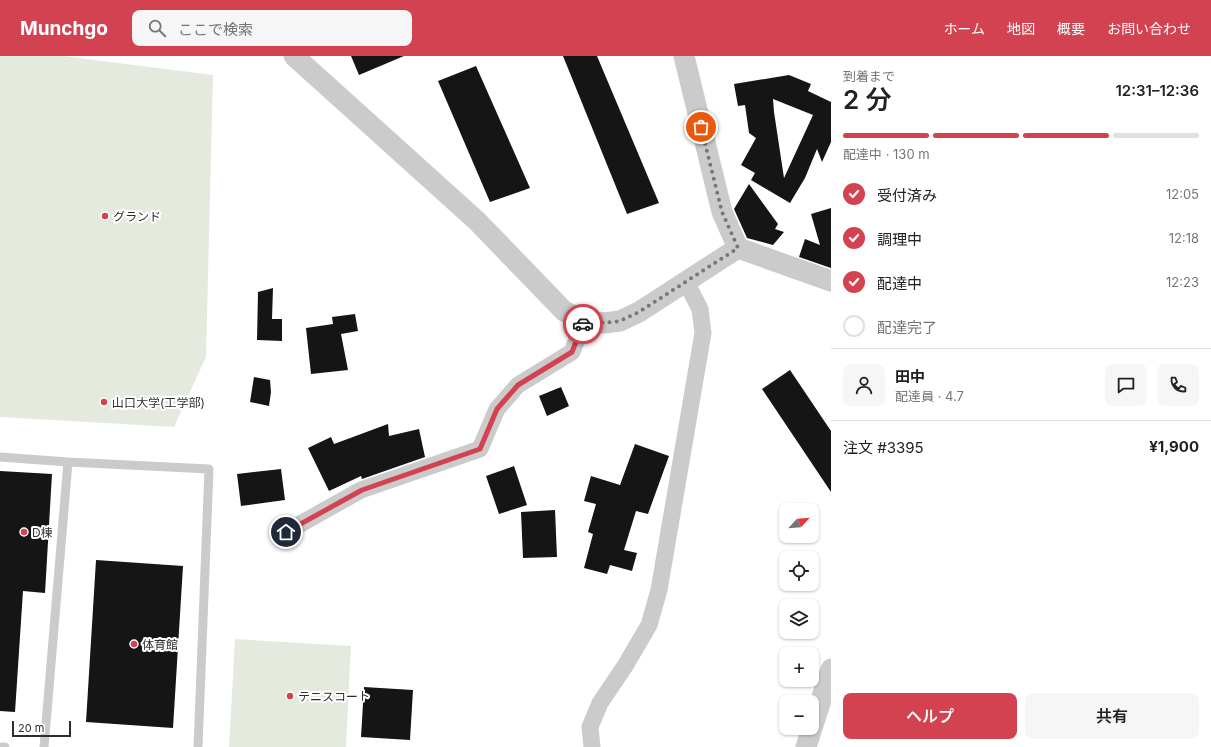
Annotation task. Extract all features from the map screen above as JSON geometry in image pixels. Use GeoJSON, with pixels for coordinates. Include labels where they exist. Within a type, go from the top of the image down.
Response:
{"type":"FeatureCollection","features":[{"type":"Feature","properties":{"kind":"street"},"geometry":{"type":"LineString","coordinates":[[294,56],[477,221],[564,311],[584,321],[604,323],[620,321],[639,312],[738,248]]}},
{"type":"Feature","properties":{"kind":"street"},"geometry":{"type":"LineString","coordinates":[[684,56],[722,212],[738,248],[831,281]]}},
{"type":"Feature","properties":{"kind":"street"},"geometry":{"type":"LineString","coordinates":[[592,747],[590,727],[600,703],[625,666],[649,625],[659,590],[703,333],[700,309],[686,282]]}},
{"type":"Feature","properties":{"kind":"street"},"geometry":{"type":"LineString","coordinates":[[286,532],[362,490],[480,449],[497,409],[518,385],[572,352],[584,321]]}},
{"type":"Feature","properties":{"kind":"street"},"geometry":{"type":"LineString","coordinates":[[806,747],[831,669]]}},
{"type":"Feature","properties":{"kind":"lane"},"geometry":{"type":"LineString","coordinates":[[0,457],[209,469],[198,747]]}},
{"type":"Feature","properties":{"kind":"lane"},"geometry":{"type":"LineString","coordinates":[[44,747],[68,462]]}},
{"type":"Feature","properties":{"kind":"lane"},"geometry":{"type":"LineString","coordinates":[[0,747],[6,747]]}},
{"type":"Feature","properties":{"kind":"shaded area","name":"グランド"},"geometry":{"type":"Polygon","coordinates":[[[0,56],[63,56],[213,75],[206,357],[174,427],[0,417],[0,56]]]}},
{"type":"Feature","properties":{"kind":"shaded area","name":"テニスコート"},"geometry":{"type":"Polygon","coordinates":[[[235,639],[351,646],[346,747],[229,747],[235,639]]]}},
{"type":"Feature","properties":{"kind":"building"},"geometry":{"type":"Polygon","coordinates":[[[351,56],[404,56],[359,75],[351,56]]]}},
{"type":"Feature","properties":{"kind":"building"},"geometry":{"type":"Polygon","coordinates":[[[563,56],[597,56],[659,203],[627,214],[563,56]]]}},
{"type":"Feature","properties":{"kind":"building"},"geometry":{"type":"Polygon","coordinates":[[[476,66],[530,188],[490,202],[438,81],[476,66]]]}},
{"type":"Feature","properties":{"kind":"building"},"geometry":{"type":"Polygon","coordinates":[[[789,75],[811,84],[808,91],[831,102],[831,142],[822,162],[817,149],[805,178],[790,203],[751,180],[755,173],[741,165],[756,138],[749,133],[745,105],[738,106],[734,84],[789,75]],[[773,99],[784,178],[813,115],[773,99]]]}},
{"type":"Feature","properties":{"kind":"building"},"geometry":{"type":"Polygon","coordinates":[[[749,184],[778,224],[775,229],[784,232],[773,245],[747,238],[734,209],[749,184]]]}},
{"type":"Feature","properties":{"kind":"building"},"geometry":{"type":"Polygon","coordinates":[[[831,208],[831,268],[799,257],[805,239],[820,245],[811,214],[831,208]]]}},
{"type":"Feature","properties":{"kind":"building"},"geometry":{"type":"Polygon","coordinates":[[[273,288],[272,319],[282,319],[282,341],[257,340],[258,292],[273,288]]]}},
{"type":"Feature","properties":{"kind":"building"},"geometry":{"type":"Polygon","coordinates":[[[355,314],[358,331],[341,334],[348,370],[311,374],[306,328],[333,324],[332,317],[355,314]]]}},
{"type":"Feature","properties":{"kind":"building"},"geometry":{"type":"Polygon","coordinates":[[[790,370],[831,431],[831,492],[762,389],[790,370]]]}},
{"type":"Feature","properties":{"kind":"building"},"geometry":{"type":"Polygon","coordinates":[[[254,377],[270,380],[271,392],[269,406],[250,402],[254,377]]]}},
{"type":"Feature","properties":{"kind":"building"},"geometry":{"type":"Polygon","coordinates":[[[561,387],[569,406],[547,416],[539,396],[561,387]]]}},
{"type":"Feature","properties":{"kind":"building"},"geometry":{"type":"Polygon","coordinates":[[[388,424],[389,436],[419,429],[425,457],[362,479],[361,476],[329,491],[308,448],[331,437],[334,444],[388,424]]]}},
{"type":"Feature","properties":{"kind":"building"},"geometry":{"type":"Polygon","coordinates":[[[635,444],[669,456],[648,514],[636,511],[624,550],[637,553],[632,571],[610,565],[607,574],[584,568],[593,534],[588,532],[596,504],[584,501],[591,476],[620,485],[635,444]]]}},
{"type":"Feature","properties":{"kind":"building"},"geometry":{"type":"Polygon","coordinates":[[[514,466],[527,505],[499,514],[486,476],[514,466]]]}},
{"type":"Feature","properties":{"kind":"building"},"geometry":{"type":"Polygon","coordinates":[[[281,469],[285,500],[241,506],[237,474],[281,469]]]}},
{"type":"Feature","properties":{"kind":"building","name":"D棟"},"geometry":{"type":"Polygon","coordinates":[[[0,471],[52,474],[45,593],[23,591],[15,712],[0,711],[0,471]]]}},
{"type":"Feature","properties":{"kind":"building"},"geometry":{"type":"Polygon","coordinates":[[[555,510],[557,557],[523,558],[521,512],[555,510]]]}},
{"type":"Feature","properties":{"kind":"building","name":"体育館"},"geometry":{"type":"Polygon","coordinates":[[[96,560],[183,566],[173,728],[86,722],[96,560]]]}},
{"type":"Feature","properties":{"kind":"building"},"geometry":{"type":"Polygon","coordinates":[[[364,687],[413,690],[410,740],[361,737],[364,687]]]}},
{"type":"Feature","properties":{"kind":"way so far"},"geometry":{"type":"LineString","coordinates":[[583,324],[584,321],[604,323],[620,321],[639,312],[738,248],[722,212],[701,127]]}},
{"type":"Feature","properties":{"kind":"place","name":"グランド"},"geometry":{"type":"Point","coordinates":[105,216]}},
{"type":"Feature","properties":{"kind":"place","name":"山口大学(工学部)"},"geometry":{"type":"Point","coordinates":[104,402]}},
{"type":"Feature","properties":{"kind":"place","name":"D棟"},"geometry":{"type":"Point","coordinates":[24,532]}},
{"type":"Feature","properties":{"kind":"place","name":"体育館"},"geometry":{"type":"Point","coordinates":[134,644]}},
{"type":"Feature","properties":{"kind":"place","name":"テニスコート"},"geometry":{"type":"Point","coordinates":[290,696]}},
{"type":"Feature","properties":{"kind":"route"},"geometry":{"type":"LineString","coordinates":[[286,532],[362,490],[480,449],[497,409],[518,385],[572,352],[583,324]]}}]}
